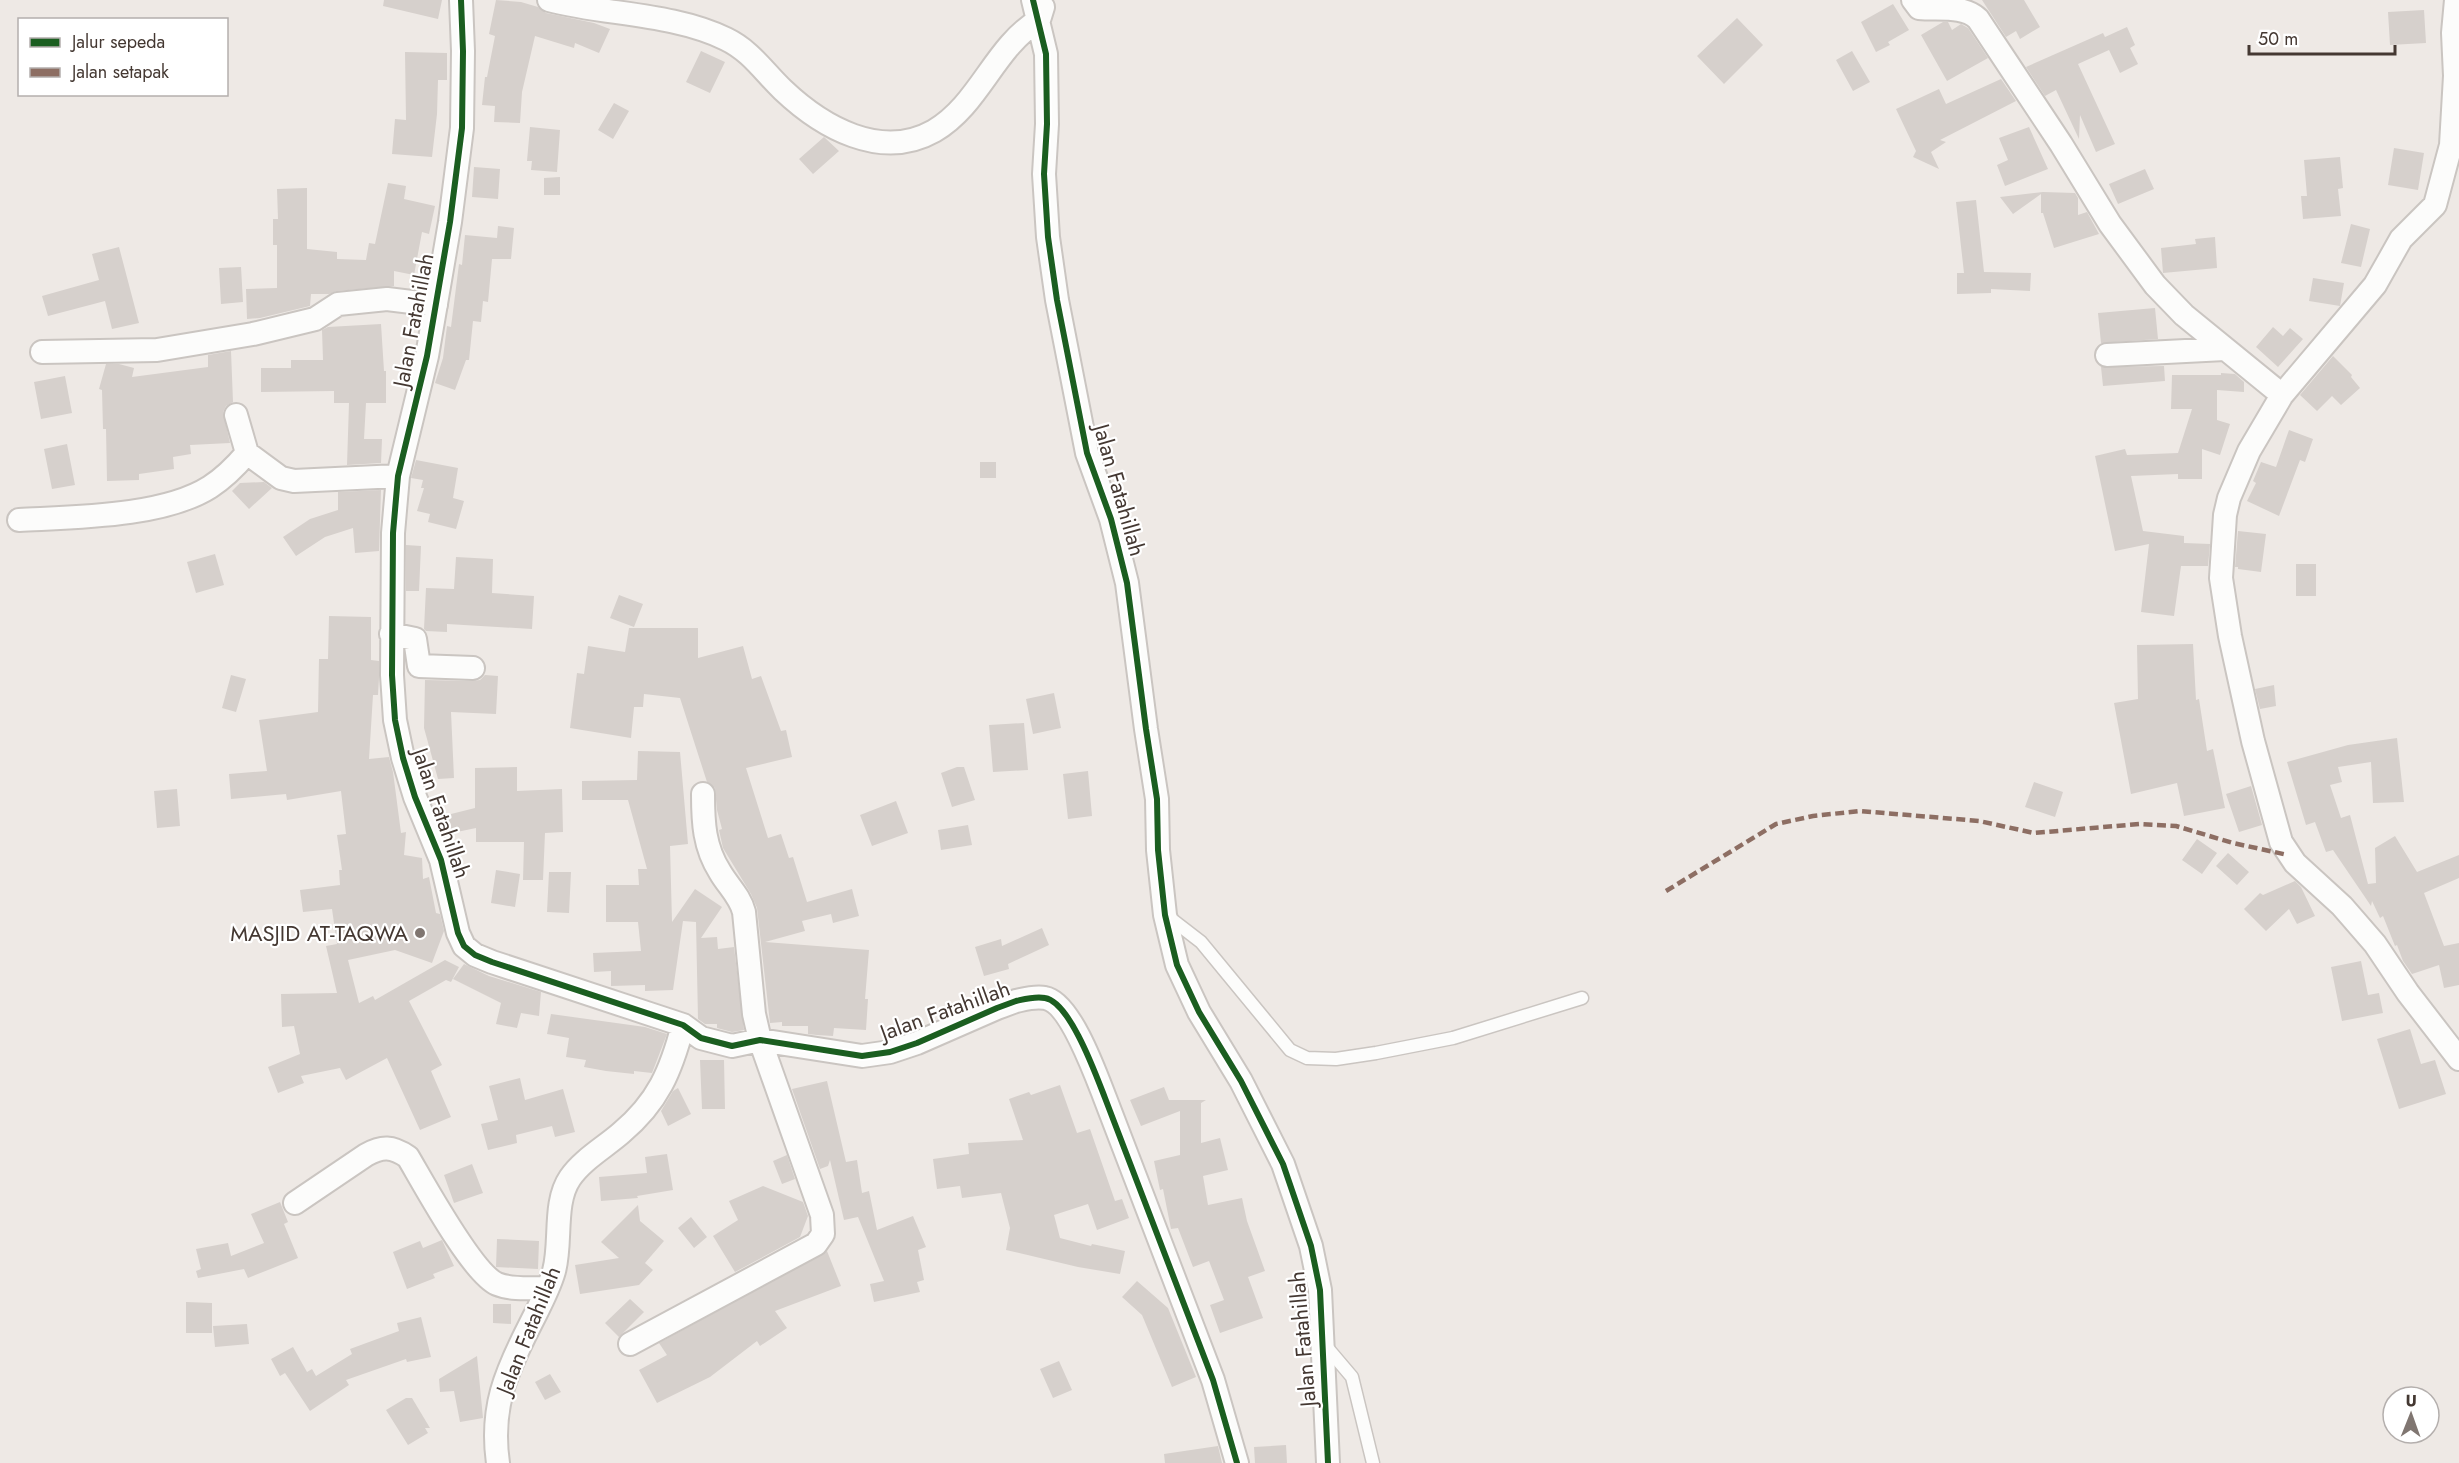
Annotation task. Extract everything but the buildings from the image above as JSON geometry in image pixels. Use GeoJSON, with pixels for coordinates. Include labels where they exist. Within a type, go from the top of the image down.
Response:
{"type":"FeatureCollection","features":[{"type":"Feature","properties":{"kind":"street","name":"Jalan Fatahillah"},"geometry":{"type":"LineString","coordinates":[[461,0],[462,128],[427,356],[398,476],[393,533],[392,634],[395,720],[402,758],[441,860],[458,933],[464,946],[475,955],[492,962],[683,1025],[701,1038],[732,1046],[760,1040],[862,1056],[890,1052],[917,1043],[997,1008],[1031,998],[1046,998],[1055,1003],[1074,1029],[1105,1098],[1214,1380],[1237,1463]]}},
{"type":"Feature","properties":{"kind":"street"},"geometry":{"type":"LineString","coordinates":[[549,0],[618,11],[703,30],[727,39],[749,53],[781,88],[824,121],[858,138],[891,144],[908,142],[928,134],[949,119],[977,90],[1039,7]]}},
{"type":"Feature","properties":{"kind":"street"},"geometry":{"type":"LineString","coordinates":[[1913,0],[1919,8],[1959,10],[1974,14],[2061,144],[2110,224],[2144,272],[2172,304],[2282,395]]}},
{"type":"Feature","properties":{"kind":"street"},"geometry":{"type":"LineString","coordinates":[[2456,0],[2453,33],[2455,76],[2451,145],[2435,205],[2401,239],[2375,285],[2282,395],[2249,451],[2229,498],[2223,534],[2222,578],[2235,666],[2276,828],[2288,855],[2342,906],[2375,944],[2408,993],[2459,1059]]}},
{"type":"Feature","properties":{"kind":"street","name":"Jalan Fatahillah"},"geometry":{"type":"LineString","coordinates":[[1039,7],[1046,54],[1044,174],[1053,268],[1087,453],[1111,519],[1127,583],[1157,799],[1158,850],[1165,915],[1177,965],[1200,1012],[1241,1081],[1283,1164],[1311,1245],[1320,1290],[1328,1463]]}},
{"type":"Feature","properties":{"kind":"street"},"geometry":{"type":"LineString","coordinates":[[42,352],[157,350],[253,334],[315,319],[338,304],[387,299],[436,305]]}},
{"type":"Feature","properties":{"kind":"street"},"geometry":{"type":"LineString","coordinates":[[2107,355],[2225,349]]}},
{"type":"Feature","properties":{"kind":"street"},"geometry":{"type":"LineString","coordinates":[[236,415],[248,453],[281,478],[294,481],[398,476]]}},
{"type":"Feature","properties":{"kind":"street"},"geometry":{"type":"LineString","coordinates":[[19,520],[107,515],[165,504],[208,488],[229,473],[248,453]]}},
{"type":"Feature","properties":{"kind":"street"},"geometry":{"type":"LineString","coordinates":[[392,634],[415,639],[419,666],[473,668]]}},
{"type":"Feature","properties":{"kind":"street"},"geometry":{"type":"LineString","coordinates":[[630,1344],[816,1244],[823,1234],[822,1215],[760,1040],[753,1005],[742,903],[719,871],[708,848],[703,821],[703,794]]}},
{"type":"Feature","properties":{"kind":"street","name":"Jalan Fatahillah"},"geometry":{"type":"LineString","coordinates":[[498,1463],[495,1443],[499,1397],[513,1358],[547,1288],[557,1257],[561,1201],[565,1187],[571,1176],[624,1131],[657,1094],[673,1063],[683,1025]]}},
{"type":"Feature","properties":{"kind":"street"},"geometry":{"type":"LineString","coordinates":[[295,1203],[366,1155],[378,1149],[396,1149],[408,1157],[477,1269],[486,1277],[505,1286],[547,1288]]}},
{"type":"Feature","properties":{"kind":"lane"},"geometry":{"type":"LineString","coordinates":[[1165,915],[1201,942],[1290,1050],[1307,1058],[1336,1059],[1453,1038],[1582,998]]}},
{"type":"Feature","properties":{"kind":"lane"},"geometry":{"type":"LineString","coordinates":[[1324,1343],[1352,1377],[1373,1463]]}},
{"type":"Feature","properties":{"kind":"marked path"},"geometry":{"type":"LineString","coordinates":[[1666,891],[1776,824],[1813,816],[1860,811],[1979,821],[2034,833],[2139,824],[2176,826],[2233,843],[2288,855]]}},
{"type":"Feature","properties":{"kind":"cycle path"},"geometry":{"type":"LineString","coordinates":[[461,0],[462,128],[450,222],[427,356],[398,476],[393,533],[392,675],[395,720],[403,758],[415,797],[441,860],[458,933],[464,946],[475,955],[492,962],[683,1025],[701,1038],[732,1046],[760,1040],[862,1056],[890,1052],[917,1043],[1016,1001],[1041,997],[1054,1003],[1073,1025],[1095,1073],[1213,1380],[1237,1463]]}},
{"type":"Feature","properties":{"kind":"cycle path"},"geometry":{"type":"LineString","coordinates":[[1033,0],[1046,54],[1047,124],[1044,174],[1048,237],[1057,300],[1087,453],[1111,519],[1127,583],[1157,799],[1158,850],[1165,915],[1177,965],[1199,1012],[1241,1081],[1283,1164],[1311,1246],[1320,1290],[1328,1463]]}},
{"type":"Feature","properties":{"kind":"place","name":"MASJID AT-TAQWA"},"geometry":{"type":"Point","coordinates":[420,933]}}]}
